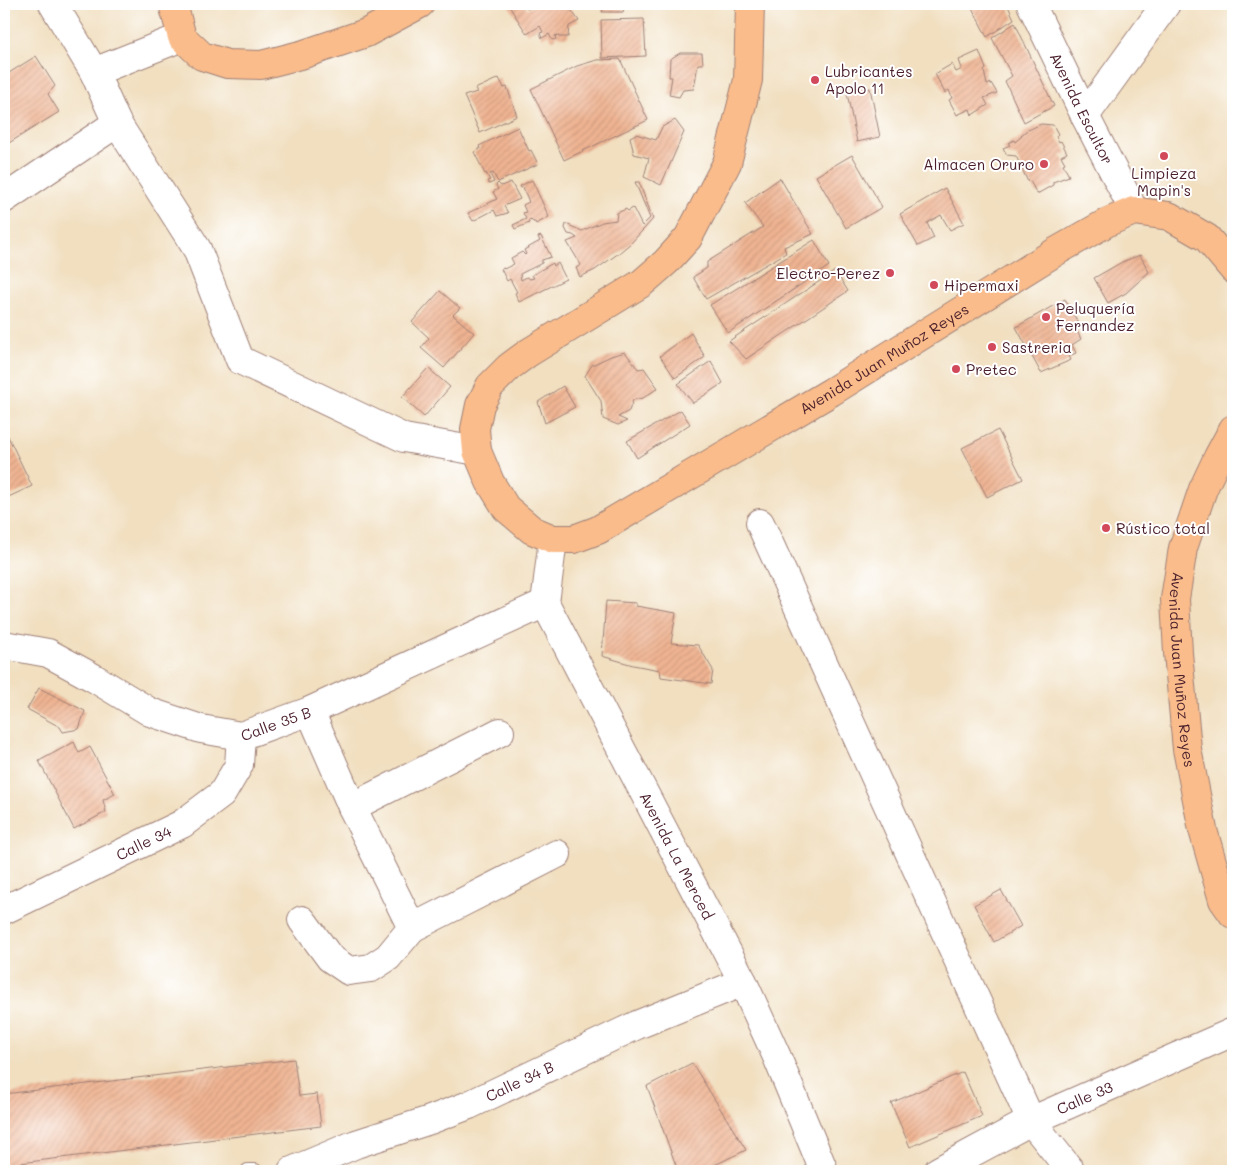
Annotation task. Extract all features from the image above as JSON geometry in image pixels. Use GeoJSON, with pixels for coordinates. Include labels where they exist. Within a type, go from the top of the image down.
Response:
{"type":"FeatureCollection","features":[{"type":"Feature","properties":{"kind":"main road"},"geometry":{"type":"LineString","coordinates":[[173,4],[182,37],[202,56],[227,64],[260,65],[304,54],[366,33],[420,4]]}},
{"type":"Feature","properties":{"kind":"main road"},"geometry":{"type":"LineString","coordinates":[[553,539],[532,530],[506,508],[490,482],[477,451],[475,429],[480,405],[490,386],[509,367],[528,353],[642,283],[666,262],[688,238],[727,163],[748,80],[750,4]]}},
{"type":"Feature","properties":{"kind":"main road"},"geometry":{"type":"LineString","coordinates":[[1134,211],[1169,216],[1200,233],[1207,238],[1233,269]]}},
{"type":"Feature","properties":{"kind":"main road","name":"Avenida Juan Muñoz Reyes"},"geometry":{"type":"LineString","coordinates":[[553,539],[574,539],[598,530],[823,397],[1058,251],[1108,222],[1134,211]]}},
{"type":"Feature","properties":{"kind":"main road","name":"Avenida Juan Muñoz Reyes"},"geometry":{"type":"LineString","coordinates":[[1233,429],[1203,489],[1182,548],[1175,599],[1178,653],[1188,749],[1203,830],[1223,900],[1233,914]]}},
{"type":"Feature","properties":{"kind":"street"},"geometry":{"type":"LineString","coordinates":[[53,4],[94,72],[117,123],[197,249],[240,360],[404,438],[477,451]]}},
{"type":"Feature","properties":{"kind":"street","name":"Avenida Escultor"},"geometry":{"type":"LineString","coordinates":[[1031,4],[1085,116],[1134,211]]}},
{"type":"Feature","properties":{"kind":"street"},"geometry":{"type":"LineString","coordinates":[[1085,116],[1166,4]]}},
{"type":"Feature","properties":{"kind":"street"},"geometry":{"type":"LineString","coordinates":[[94,72],[182,37]]}},
{"type":"Feature","properties":{"kind":"street"},"geometry":{"type":"LineString","coordinates":[[4,199],[117,123]]}},
{"type":"Feature","properties":{"kind":"street"},"geometry":{"type":"LineString","coordinates":[[760,523],[1031,1120],[1071,1171]]}},
{"type":"Feature","properties":{"kind":"street"},"geometry":{"type":"LineString","coordinates":[[545,603],[553,539]]}},
{"type":"Feature","properties":{"kind":"street","name":"Calle 35 B"},"geometry":{"type":"LineString","coordinates":[[4,644],[48,653],[150,712],[201,729],[241,736],[310,711],[545,603]]}},
{"type":"Feature","properties":{"kind":"street","name":"Avenida La Merced"},"geometry":{"type":"LineString","coordinates":[[545,603],[743,982],[777,1057],[824,1171]]}},
{"type":"Feature","properties":{"kind":"street"},"geometry":{"type":"LineString","coordinates":[[310,711],[352,807],[412,928]]}},
{"type":"Feature","properties":{"kind":"street"},"geometry":{"type":"LineString","coordinates":[[352,807],[500,732]]}},
{"type":"Feature","properties":{"kind":"street","name":"Calle 34"},"geometry":{"type":"LineString","coordinates":[[4,910],[182,824],[222,794],[239,765],[241,736]]}},
{"type":"Feature","properties":{"kind":"street"},"geometry":{"type":"LineString","coordinates":[[302,920],[330,958],[349,970],[371,968],[388,957],[412,928],[557,854]]}},
{"type":"Feature","properties":{"kind":"street","name":"Calle 34 B"},"geometry":{"type":"LineString","coordinates":[[292,1171],[356,1144],[469,1105],[638,1024],[743,982]]}},
{"type":"Feature","properties":{"kind":"street","name":"Calle 33"},"geometry":{"type":"LineString","coordinates":[[938,1171],[1031,1120],[1233,1032]]}},
{"type":"Feature","properties":{"kind":"lane"},"geometry":{"type":"LineString","coordinates":[[248,1171],[255,1171]]}},
{"type":"Feature","properties":{"kind":"building"},"geometry":{"type":"Polygon","coordinates":[[[512,4],[529,4],[525,6],[527,9],[538,4],[567,4],[579,21],[569,26],[568,37],[559,37],[558,35],[555,36],[556,39],[552,40],[549,34],[542,38],[540,33],[543,32],[540,26],[527,34],[509,6],[512,4]]]}},
{"type":"Feature","properties":{"kind":"building"},"geometry":{"type":"Polygon","coordinates":[[[604,4],[625,4],[623,12],[602,12],[604,4]]]}},
{"type":"Feature","properties":{"kind":"building"},"geometry":{"type":"Polygon","coordinates":[[[685,4],[685,7],[672,5],[685,4]]]}},
{"type":"Feature","properties":{"kind":"building"},"geometry":{"type":"Polygon","coordinates":[[[970,4],[1007,4],[1014,19],[987,37],[970,4]]]}},
{"type":"Feature","properties":{"kind":"building"},"geometry":{"type":"Polygon","coordinates":[[[644,19],[646,56],[602,58],[601,20],[644,19]]]}},
{"type":"Feature","properties":{"kind":"building"},"geometry":{"type":"Polygon","coordinates":[[[1015,23],[1054,106],[1024,122],[1005,81],[1012,76],[992,38],[1015,23]]]}},
{"type":"Feature","properties":{"kind":"building"},"geometry":{"type":"Polygon","coordinates":[[[979,51],[986,69],[984,71],[987,85],[991,83],[997,93],[984,98],[988,105],[972,115],[970,109],[957,115],[949,100],[952,98],[949,90],[945,93],[935,74],[952,64],[956,72],[962,69],[959,60],[979,51]]]}},
{"type":"Feature","properties":{"kind":"building"},"geometry":{"type":"Polygon","coordinates":[[[680,53],[702,53],[703,64],[698,64],[694,89],[683,90],[679,97],[669,95],[672,77],[669,77],[670,59],[680,53]]]}},
{"type":"Feature","properties":{"kind":"building"},"geometry":{"type":"Polygon","coordinates":[[[36,56],[55,86],[48,94],[59,112],[4,146],[4,76],[36,56]]]}},
{"type":"Feature","properties":{"kind":"building"},"geometry":{"type":"Polygon","coordinates":[[[620,59],[648,120],[564,160],[531,89],[577,66],[597,60],[620,59]]]}},
{"type":"Feature","properties":{"kind":"building"},"geometry":{"type":"Polygon","coordinates":[[[499,78],[504,88],[507,87],[517,116],[480,133],[464,96],[477,92],[475,89],[499,78]]]}},
{"type":"Feature","properties":{"kind":"building"},"geometry":{"type":"Polygon","coordinates":[[[870,88],[880,137],[857,142],[847,93],[870,88]]]}},
{"type":"Feature","properties":{"kind":"building"},"geometry":{"type":"Polygon","coordinates":[[[675,120],[684,132],[661,185],[644,177],[649,158],[634,154],[630,137],[636,134],[656,140],[662,127],[675,120]]]}},
{"type":"Feature","properties":{"kind":"building"},"geometry":{"type":"Polygon","coordinates":[[[1041,124],[1053,125],[1058,134],[1056,136],[1067,153],[1061,156],[1069,176],[1053,182],[1053,185],[1037,194],[1030,181],[1028,182],[1016,156],[1007,155],[1003,148],[1010,145],[1008,143],[1014,140],[1015,142],[1026,131],[1041,124]]]}},
{"type":"Feature","properties":{"kind":"building"},"geometry":{"type":"Polygon","coordinates":[[[518,127],[529,151],[531,150],[538,164],[498,182],[493,173],[490,174],[494,182],[489,184],[487,181],[490,180],[474,152],[480,149],[479,146],[518,127]]]}},
{"type":"Feature","properties":{"kind":"building"},"geometry":{"type":"Polygon","coordinates":[[[852,155],[882,207],[846,228],[816,176],[852,155]]]}},
{"type":"Feature","properties":{"kind":"building"},"geometry":{"type":"Polygon","coordinates":[[[780,178],[813,234],[784,247],[786,253],[706,299],[693,277],[707,268],[707,262],[763,227],[745,203],[780,178]]]}},
{"type":"Feature","properties":{"kind":"building"},"geometry":{"type":"Polygon","coordinates":[[[532,180],[549,217],[536,224],[530,219],[529,223],[515,229],[513,225],[526,219],[523,213],[526,212],[523,205],[529,202],[523,187],[521,188],[520,186],[532,180]]]}},
{"type":"Feature","properties":{"kind":"building"},"geometry":{"type":"Polygon","coordinates":[[[511,182],[520,199],[504,206],[508,213],[497,216],[494,210],[473,221],[468,213],[497,199],[493,192],[498,189],[496,185],[498,183],[501,186],[511,182]]]}},
{"type":"Feature","properties":{"kind":"building"},"geometry":{"type":"Polygon","coordinates":[[[635,182],[639,182],[653,219],[619,253],[595,270],[580,277],[576,268],[581,265],[567,242],[577,238],[568,234],[565,228],[566,224],[582,231],[602,222],[616,220],[617,213],[633,208],[642,226],[650,218],[635,182]]]}},
{"type":"Feature","properties":{"kind":"building"},"geometry":{"type":"Polygon","coordinates":[[[945,188],[964,223],[950,230],[941,215],[927,223],[934,238],[918,246],[900,214],[945,188]]]}},
{"type":"Feature","properties":{"kind":"building"},"geometry":{"type":"Polygon","coordinates":[[[541,236],[551,257],[542,260],[542,263],[520,274],[521,280],[527,277],[530,279],[534,278],[532,275],[553,263],[554,266],[558,263],[566,279],[519,302],[515,293],[517,292],[510,279],[507,281],[501,269],[514,264],[511,258],[522,252],[525,255],[524,250],[540,241],[538,237],[541,236]]]}},
{"type":"Feature","properties":{"kind":"building"},"geometry":{"type":"Polygon","coordinates":[[[814,240],[829,266],[728,333],[710,305],[814,240]]]}},
{"type":"Feature","properties":{"kind":"building"},"geometry":{"type":"Polygon","coordinates":[[[1140,255],[1149,272],[1126,293],[1108,303],[1094,278],[1122,262],[1140,255]]]}},
{"type":"Feature","properties":{"kind":"building"},"geometry":{"type":"Polygon","coordinates":[[[835,271],[848,291],[746,359],[729,341],[835,271]]]}},
{"type":"Feature","properties":{"kind":"building"},"geometry":{"type":"Polygon","coordinates":[[[440,291],[460,308],[453,315],[474,333],[444,368],[421,348],[429,338],[412,322],[440,291]]]}},
{"type":"Feature","properties":{"kind":"building"},"geometry":{"type":"Polygon","coordinates":[[[1065,299],[1080,326],[1076,329],[1081,339],[1072,345],[1076,353],[1069,356],[1071,360],[1041,373],[1016,327],[1065,299]]]}},
{"type":"Feature","properties":{"kind":"building"},"geometry":{"type":"Polygon","coordinates":[[[691,333],[705,357],[675,378],[660,356],[691,333]]]}},
{"type":"Feature","properties":{"kind":"building"},"geometry":{"type":"Polygon","coordinates":[[[625,352],[638,369],[644,368],[658,388],[643,398],[633,400],[629,411],[618,417],[627,421],[618,425],[603,419],[601,401],[585,376],[592,365],[625,352]]]}},
{"type":"Feature","properties":{"kind":"building"},"geometry":{"type":"Polygon","coordinates":[[[711,361],[723,383],[693,403],[678,384],[711,361]]]}},
{"type":"Feature","properties":{"kind":"building"},"geometry":{"type":"Polygon","coordinates":[[[428,368],[450,387],[424,417],[402,397],[428,368]]]}},
{"type":"Feature","properties":{"kind":"building"},"geometry":{"type":"Polygon","coordinates":[[[563,386],[575,407],[545,423],[538,402],[563,386]]]}},
{"type":"Feature","properties":{"kind":"building"},"geometry":{"type":"Polygon","coordinates":[[[681,410],[690,424],[637,458],[627,441],[681,410]]]}},
{"type":"Feature","properties":{"kind":"building"},"geometry":{"type":"Polygon","coordinates":[[[4,428],[32,486],[4,499],[4,428]]]}},
{"type":"Feature","properties":{"kind":"building"},"geometry":{"type":"Polygon","coordinates":[[[998,430],[1023,479],[987,497],[962,448],[998,430]]]}},
{"type":"Feature","properties":{"kind":"building"},"geometry":{"type":"Polygon","coordinates":[[[606,601],[636,603],[636,606],[676,613],[671,643],[698,645],[713,670],[711,684],[661,677],[660,670],[602,656],[606,601]]]}},
{"type":"Feature","properties":{"kind":"building"},"geometry":{"type":"Polygon","coordinates":[[[39,688],[85,711],[79,729],[63,732],[60,727],[27,709],[39,688]]]}},
{"type":"Feature","properties":{"kind":"building"},"geometry":{"type":"Polygon","coordinates":[[[74,742],[79,753],[90,747],[115,794],[103,800],[106,812],[74,829],[39,761],[74,742]]]}},
{"type":"Feature","properties":{"kind":"building"},"geometry":{"type":"Polygon","coordinates":[[[1001,890],[1021,926],[994,942],[974,905],[1001,890]]]}},
{"type":"Feature","properties":{"kind":"building"},"geometry":{"type":"Polygon","coordinates":[[[294,1059],[299,1096],[317,1094],[321,1126],[4,1165],[4,1094],[294,1059]]]}},
{"type":"Feature","properties":{"kind":"building"},"geometry":{"type":"Polygon","coordinates":[[[692,1063],[746,1150],[702,1171],[678,1171],[647,1086],[692,1063]]]}},
{"type":"Feature","properties":{"kind":"building"},"geometry":{"type":"Polygon","coordinates":[[[963,1072],[982,1116],[910,1147],[891,1103],[963,1072]]]}},
{"type":"Feature","properties":{"kind":"place","name":"Lubricantes Apolo 11"},"geometry":{"type":"Point","coordinates":[815,80]}},
{"type":"Feature","properties":{"kind":"place","name":"Limpieza Mapin's"},"geometry":{"type":"Point","coordinates":[1164,156]}},
{"type":"Feature","properties":{"kind":"place","name":"Almacen Oruro"},"geometry":{"type":"Point","coordinates":[1044,164]}},
{"type":"Feature","properties":{"kind":"place","name":"Electro-Perez"},"geometry":{"type":"Point","coordinates":[890,273]}},
{"type":"Feature","properties":{"kind":"place","name":"Hipermaxi"},"geometry":{"type":"Point","coordinates":[934,285]}},
{"type":"Feature","properties":{"kind":"place","name":"Peluquería Fernandez"},"geometry":{"type":"Point","coordinates":[1046,317]}},
{"type":"Feature","properties":{"kind":"place","name":"Sastreria"},"geometry":{"type":"Point","coordinates":[992,347]}},
{"type":"Feature","properties":{"kind":"place","name":"Pretec"},"geometry":{"type":"Point","coordinates":[956,369]}},
{"type":"Feature","properties":{"kind":"place","name":"Rústico total"},"geometry":{"type":"Point","coordinates":[1106,528]}}]}
